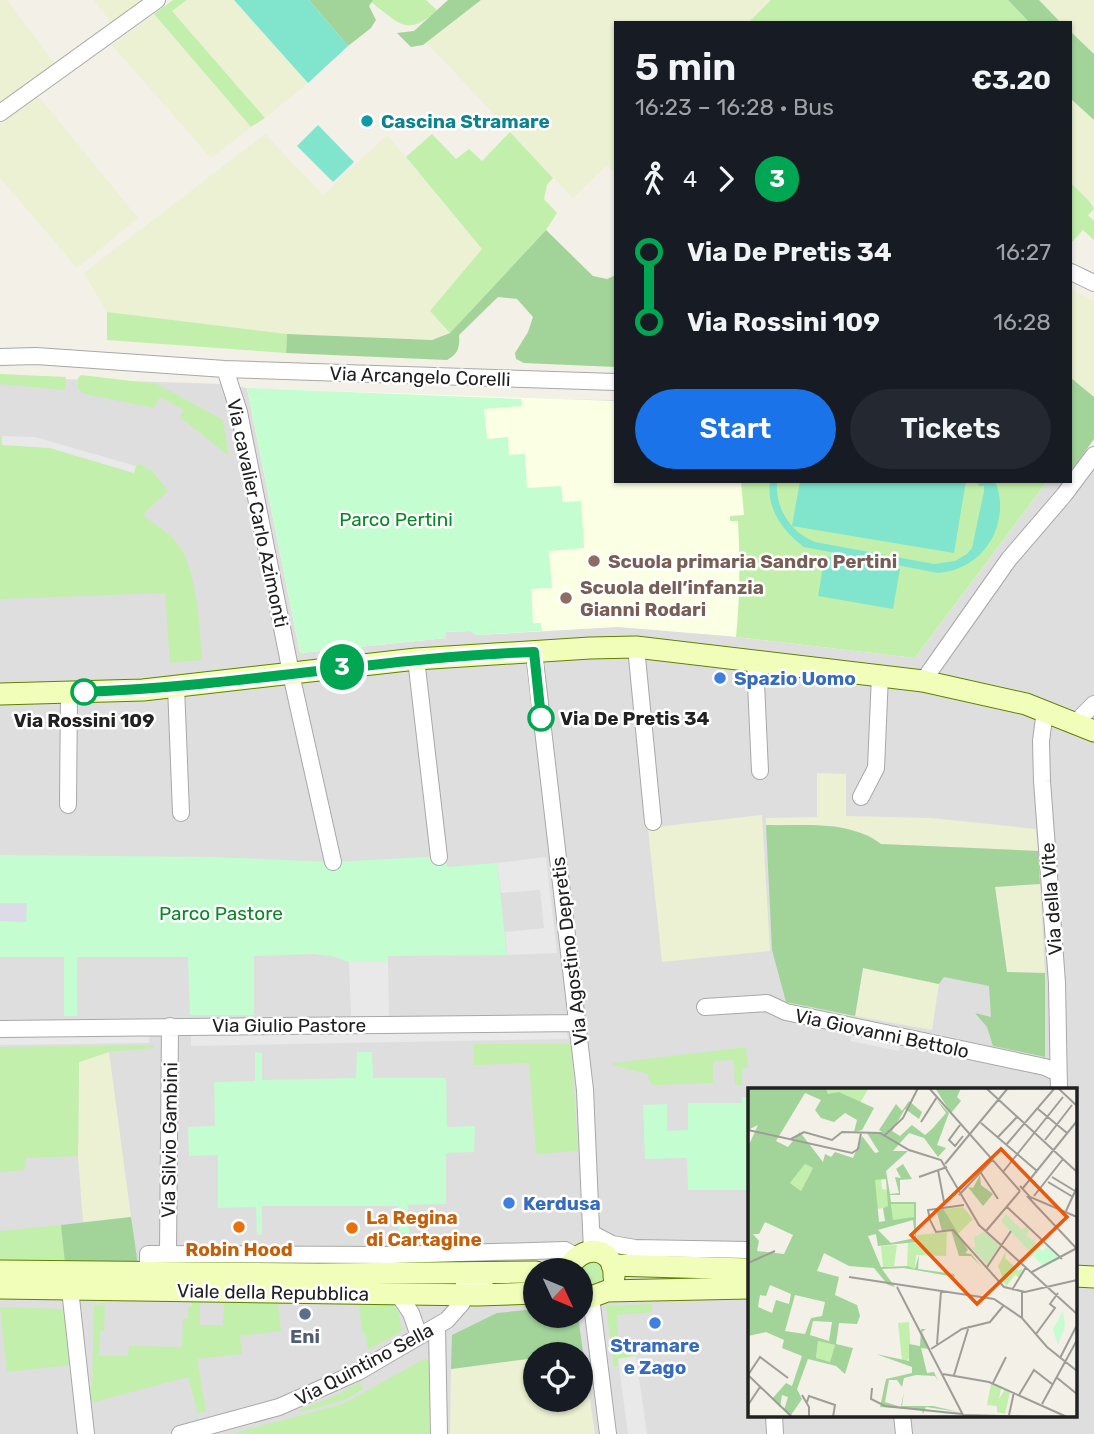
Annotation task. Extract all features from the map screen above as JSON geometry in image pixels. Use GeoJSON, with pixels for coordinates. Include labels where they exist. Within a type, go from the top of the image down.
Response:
{"type":"FeatureCollection","features":[{"type":"Feature","properties":{"kind":"street"},"geometry":{"type":"LineString","coordinates":[[0,113],[157,0]]}},
{"type":"Feature","properties":{"kind":"street"},"geometry":{"type":"LineString","coordinates":[[1072,273],[1094,284]]}},
{"type":"Feature","properties":{"kind":"street"},"geometry":{"type":"LineString","coordinates":[[0,357],[36,356],[225,369]]}},
{"type":"Feature","properties":{"kind":"street","name":"Via Arcangelo Corelli"},"geometry":{"type":"LineString","coordinates":[[225,369],[614,382]]}},
{"type":"Feature","properties":{"kind":"street","name":"Via cavalier Carlo Azimonti"},"geometry":{"type":"LineString","coordinates":[[225,369],[239,412],[291,673],[333,862]]}},
{"type":"Feature","properties":{"kind":"street"},"geometry":{"type":"LineString","coordinates":[[923,681],[1009,559],[1065,495],[1094,456]]}},
{"type":"Feature","properties":{"kind":"street"},"geometry":{"type":"LineString","coordinates":[[636,647],[653,822]]}},
{"type":"Feature","properties":{"kind":"street"},"geometry":{"type":"LineString","coordinates":[[0,694],[69,693],[176,686],[416,659],[636,647],[923,681],[1018,701],[1087,728]]}},
{"type":"Feature","properties":{"kind":"street","name":"Via Agostino Depretis"},"geometry":{"type":"LineString","coordinates":[[534,652],[584,1090],[576,1258]]}},
{"type":"Feature","properties":{"kind":"street"},"geometry":{"type":"LineString","coordinates":[[416,659],[439,857]]}},
{"type":"Feature","properties":{"kind":"street"},"geometry":{"type":"LineString","coordinates":[[755,661],[760,771]]}},
{"type":"Feature","properties":{"kind":"street"},"geometry":{"type":"LineString","coordinates":[[861,797],[876,768],[880,675]]}},
{"type":"Feature","properties":{"kind":"street"},"geometry":{"type":"LineString","coordinates":[[176,686],[181,813]]}},
{"type":"Feature","properties":{"kind":"street"},"geometry":{"type":"LineString","coordinates":[[68,805],[69,693]]}},
{"type":"Feature","properties":{"kind":"street"},"geometry":{"type":"LineString","coordinates":[[1087,728],[1082,716],[1094,704]]}},
{"type":"Feature","properties":{"kind":"street","name":"Via della Vite"},"geometry":{"type":"LineString","coordinates":[[1045,710],[1041,741],[1057,983],[1059,1081]]}},
{"type":"Feature","properties":{"kind":"street","name":"Via Giovanni Bettolo"},"geometry":{"type":"LineString","coordinates":[[705,1007],[767,1003],[786,1012],[1045,1067],[1059,1081]]}},
{"type":"Feature","properties":{"kind":"street","name":"Via Giulio Pastore"},"geometry":{"type":"LineString","coordinates":[[0,1029],[578,1023]]}},
{"type":"Feature","properties":{"kind":"street","name":"Via Silvio Gambini"},"geometry":{"type":"LineString","coordinates":[[168,1253],[170,1026]]}},
{"type":"Feature","properties":{"kind":"street"},"geometry":{"type":"LineString","coordinates":[[578,1258],[612,1244],[635,1248],[748,1250]]}},
{"type":"Feature","properties":{"kind":"street","name":"Viale della Repubblica"},"geometry":{"type":"LineString","coordinates":[[148,1273],[148,1254],[168,1253],[393,1255],[565,1250],[575,1258]]}},
{"type":"Feature","properties":{"kind":"street"},"geometry":{"type":"LineString","coordinates":[[586,1258],[605,1256],[612,1265],[614,1279],[593,1294]]}},
{"type":"Feature","properties":{"kind":"street"},"geometry":{"type":"LineString","coordinates":[[612,1265],[748,1269]]}},
{"type":"Feature","properties":{"kind":"street","name":"Viale della Repubblica"},"geometry":{"type":"LineString","coordinates":[[0,1271],[69,1280],[398,1294],[462,1295],[463,1286],[467,1282],[523,1280]]}},
{"type":"Feature","properties":{"kind":"street","name":"Viale della Repubblica"},"geometry":{"type":"LineString","coordinates":[[0,1288],[148,1273],[523,1273]]}},
{"type":"Feature","properties":{"kind":"street"},"geometry":{"type":"LineString","coordinates":[[1076,1276],[1094,1277]]}},
{"type":"Feature","properties":{"kind":"street"},"geometry":{"type":"LineString","coordinates":[[69,1280],[86,1434]]}},
{"type":"Feature","properties":{"kind":"street"},"geometry":{"type":"LineString","coordinates":[[593,1294],[748,1288]]}},
{"type":"Feature","properties":{"kind":"street"},"geometry":{"type":"LineString","coordinates":[[462,1295],[523,1293]]}},
{"type":"Feature","properties":{"kind":"street"},"geometry":{"type":"LineString","coordinates":[[398,1294],[411,1313],[419,1336]]}},
{"type":"Feature","properties":{"kind":"street"},"geometry":{"type":"LineString","coordinates":[[593,1294],[608,1434]]}},
{"type":"Feature","properties":{"kind":"street","name":"Via Quintino Sella"},"geometry":{"type":"LineString","coordinates":[[180,1434],[300,1399],[358,1372],[437,1327],[459,1308],[462,1295]]}},
{"type":"Feature","properties":{"kind":"street"},"geometry":{"type":"LineString","coordinates":[[437,1327],[439,1434]]}},
{"type":"Feature","properties":{"kind":"street"},"geometry":{"type":"LineString","coordinates":[[774,1416],[775,1434]]}},
{"type":"Feature","properties":{"kind":"street"},"geometry":{"type":"LineString","coordinates":[[902,1416],[904,1434]]}},
{"type":"Feature","properties":{"kind":"shaded area"},"geometry":{"type":"Polygon","coordinates":[[[0,0],[7,0],[57,67],[0,104],[0,0]]]}},
{"type":"Feature","properties":{"kind":"shaded area"},"geometry":{"type":"Polygon","coordinates":[[[94,0],[149,0],[113,25],[94,0]]]}},
{"type":"Feature","properties":{"kind":"shaded area"},"geometry":{"type":"Polygon","coordinates":[[[187,0],[234,0],[308,83],[265,118],[172,11],[187,0]]]}},
{"type":"Feature","properties":{"kind":"shaded area"},"geometry":{"type":"Polygon","coordinates":[[[481,0],[771,0],[750,21],[614,21],[614,172],[607,165],[573,198],[426,42],[481,0]]]}},
{"type":"Feature","properties":{"kind":"shaded area"},"geometry":{"type":"Polygon","coordinates":[[[1039,0],[1094,0],[1094,54],[1072,33],[1072,21],[1059,21],[1039,0]]]}},
{"type":"Feature","properties":{"kind":"shaded area"},"geometry":{"type":"Polygon","coordinates":[[[154,14],[251,127],[211,158],[112,45],[154,14]]]}},
{"type":"Feature","properties":{"kind":"shaded area"},"geometry":{"type":"Polygon","coordinates":[[[32,97],[40,98],[138,218],[77,268],[0,178],[0,120],[32,97]]]}},
{"type":"Feature","properties":{"kind":"shaded area"},"geometry":{"type":"Polygon","coordinates":[[[1072,100],[1094,120],[1094,209],[1072,184],[1072,100]]]}},
{"type":"Feature","properties":{"kind":"shaded area"},"geometry":{"type":"Polygon","coordinates":[[[265,134],[323,195],[387,135],[482,249],[430,311],[450,333],[432,340],[287,334],[107,312],[84,273],[265,134]]]}},
{"type":"Feature","properties":{"kind":"shaded area"},"geometry":{"type":"Polygon","coordinates":[[[1072,290],[1094,301],[1094,397],[1072,379],[1072,290]]]}},
{"type":"Feature","properties":{"kind":"shaded area"},"geometry":{"type":"Polygon","coordinates":[[[0,377],[223,384],[247,388],[521,399],[614,400],[614,483],[1072,483],[1072,439],[1094,461],[1094,1434],[0,1434],[0,377]]]}},
{"type":"Feature","properties":{"kind":"shaded area"},"geometry":{"type":"Polygon","coordinates":[[[247,388],[614,401],[614,483],[1046,483],[915,658],[727,636],[618,627],[477,635],[470,631],[446,632],[446,638],[300,653],[247,388]]]}},
{"type":"Feature","properties":{"kind":"shaded area"},"geometry":{"type":"Polygon","coordinates":[[[2,436],[35,437],[136,466],[134,473],[50,448],[2,445],[2,436]]]}},
{"type":"Feature","properties":{"kind":"shaded area"},"geometry":{"type":"Polygon","coordinates":[[[817,773],[846,774],[846,816],[931,818],[1036,829],[1038,851],[881,844],[870,836],[835,826],[766,825],[766,818],[817,817],[817,773]]]}},
{"type":"Feature","properties":{"kind":"shaded area"},"geometry":{"type":"Polygon","coordinates":[[[762,815],[770,951],[662,962],[648,828],[762,815]]]}},
{"type":"Feature","properties":{"kind":"shaded area"},"geometry":{"type":"Polygon","coordinates":[[[546,857],[557,953],[507,955],[505,932],[544,928],[540,890],[501,893],[497,863],[546,857]]]}},
{"type":"Feature","properties":{"kind":"shaded area"},"geometry":{"type":"Polygon","coordinates":[[[1040,884],[1045,973],[1007,972],[995,886],[1040,884]]]}},
{"type":"Feature","properties":{"kind":"shaded area"},"geometry":{"type":"Polygon","coordinates":[[[0,903],[27,903],[26,922],[0,921],[0,903]]]}},
{"type":"Feature","properties":{"kind":"shaded area"},"geometry":{"type":"Polygon","coordinates":[[[349,962],[388,962],[389,1016],[351,1016],[349,962]]]}},
{"type":"Feature","properties":{"kind":"shaded area"},"geometry":{"type":"Polygon","coordinates":[[[863,968],[939,984],[932,1030],[855,1016],[863,968]]]}},
{"type":"Feature","properties":{"kind":"shaded area"},"geometry":{"type":"Polygon","coordinates":[[[566,1028],[568,1039],[191,1046],[191,1033],[566,1028]]]}},
{"type":"Feature","properties":{"kind":"shaded area"},"geometry":{"type":"Polygon","coordinates":[[[852,1032],[901,1042],[899,1051],[850,1041],[852,1032]]]}},
{"type":"Feature","properties":{"kind":"shaded area"},"geometry":{"type":"Polygon","coordinates":[[[150,1034],[149,1043],[0,1045],[0,1035],[150,1034]]]}},
{"type":"Feature","properties":{"kind":"shaded area"},"geometry":{"type":"Polygon","coordinates":[[[109,1052],[131,1217],[83,1222],[78,1156],[79,1062],[109,1052]]]}},
{"type":"Feature","properties":{"kind":"shaded area"},"geometry":{"type":"Polygon","coordinates":[[[636,1356],[647,1434],[628,1434],[618,1359],[636,1356]]]}},
{"type":"Feature","properties":{"kind":"shaded area"},"geometry":{"type":"Polygon","coordinates":[[[523,1360],[523,1412],[592,1412],[595,1434],[450,1434],[451,1369],[523,1360]]]}},
{"type":"Feature","properties":{"kind":"green space"},"geometry":{"type":"Polygon","coordinates":[[[173,0],[187,0],[172,11],[265,118],[251,127],[154,14],[173,0]]]}},
{"type":"Feature","properties":{"kind":"green space"},"geometry":{"type":"Polygon","coordinates":[[[234,0],[309,0],[348,46],[308,83],[234,0]]]}},
{"type":"Feature","properties":{"kind":"green space"},"geometry":{"type":"Polygon","coordinates":[[[309,0],[373,0],[369,6],[376,20],[371,28],[348,46],[309,0]]]}},
{"type":"Feature","properties":{"kind":"green space"},"geometry":{"type":"Polygon","coordinates":[[[426,0],[437,10],[418,24],[403,24],[371,2],[426,0]]]}},
{"type":"Feature","properties":{"kind":"green space"},"geometry":{"type":"Polygon","coordinates":[[[448,0],[481,0],[423,45],[411,47],[397,33],[414,31],[448,0]]]}},
{"type":"Feature","properties":{"kind":"green space"},"geometry":{"type":"Polygon","coordinates":[[[771,0],[1008,0],[1028,21],[750,21],[771,0]]]}},
{"type":"Feature","properties":{"kind":"green space"},"geometry":{"type":"Polygon","coordinates":[[[1008,0],[1039,0],[1059,21],[1028,21],[1008,0]]]}},
{"type":"Feature","properties":{"kind":"green space"},"geometry":{"type":"Polygon","coordinates":[[[1072,33],[1094,54],[1094,120],[1072,100],[1072,33]]]}},
{"type":"Feature","properties":{"kind":"green space"},"geometry":{"type":"Polygon","coordinates":[[[318,125],[354,162],[333,182],[297,146],[318,125]]]}},
{"type":"Feature","properties":{"kind":"green space"},"geometry":{"type":"Polygon","coordinates":[[[510,132],[553,178],[547,185],[544,199],[557,213],[546,230],[450,333],[430,311],[482,249],[406,157],[432,134],[456,159],[469,149],[482,161],[510,132]]]}},
{"type":"Feature","properties":{"kind":"green space"},"geometry":{"type":"Polygon","coordinates":[[[1072,184],[1094,209],[1088,215],[1094,221],[1094,240],[1083,230],[1072,242],[1072,184]]]}},
{"type":"Feature","properties":{"kind":"green space"},"geometry":{"type":"Polygon","coordinates":[[[546,230],[593,276],[607,279],[614,276],[614,367],[524,363],[516,359],[515,353],[528,332],[533,317],[517,299],[498,297],[459,335],[457,350],[447,360],[286,353],[287,334],[432,340],[450,333],[546,230]]]}},
{"type":"Feature","properties":{"kind":"green space"},"geometry":{"type":"Polygon","coordinates":[[[107,312],[287,334],[286,353],[107,340],[107,312]]]}},
{"type":"Feature","properties":{"kind":"green space"},"geometry":{"type":"Polygon","coordinates":[[[0,374],[66,377],[65,390],[0,384],[0,374]]]}},
{"type":"Feature","properties":{"kind":"green space"},"geometry":{"type":"Polygon","coordinates":[[[81,375],[157,384],[223,420],[229,456],[180,417],[184,410],[160,397],[154,408],[85,394],[78,389],[78,378],[81,375]]]}},
{"type":"Feature","properties":{"kind":"green space"},"geometry":{"type":"Polygon","coordinates":[[[1072,379],[1094,397],[1094,439],[1072,470],[1072,379]]]}},
{"type":"Feature","properties":{"kind":"green space","name":"Parco Pertini"},"geometry":{"type":"Polygon","coordinates":[[[247,388],[521,399],[522,406],[484,409],[487,439],[508,437],[509,455],[525,454],[527,488],[561,486],[563,502],[581,501],[584,548],[549,551],[552,588],[531,589],[533,623],[541,623],[542,631],[477,635],[470,631],[446,632],[446,638],[300,653],[247,388]]]}},
{"type":"Feature","properties":{"kind":"green space"},"geometry":{"type":"Polygon","coordinates":[[[0,434],[2,444],[50,448],[133,473],[138,463],[152,471],[168,491],[144,513],[146,518],[173,539],[186,558],[197,602],[202,660],[170,663],[165,593],[0,599],[0,434]]]}},
{"type":"Feature","properties":{"kind":"green space"},"geometry":{"type":"Polygon","coordinates":[[[741,483],[1046,483],[915,658],[736,637],[738,521],[730,521],[730,516],[744,515],[741,483]]]}},
{"type":"Feature","properties":{"kind":"green space"},"geometry":{"type":"Polygon","coordinates":[[[770,483],[777,483],[779,501],[786,518],[798,532],[815,542],[934,564],[955,561],[972,548],[984,491],[984,486],[979,486],[978,483],[996,483],[999,494],[999,520],[981,554],[959,568],[938,573],[804,547],[789,534],[773,510],[770,483]]]}},
{"type":"Feature","properties":{"kind":"green space"},"geometry":{"type":"Polygon","coordinates":[[[800,483],[966,483],[954,553],[792,526],[800,483]]]}},
{"type":"Feature","properties":{"kind":"green space"},"geometry":{"type":"Polygon","coordinates":[[[825,556],[900,569],[893,609],[818,596],[825,556]]]}},
{"type":"Feature","properties":{"kind":"green space"},"geometry":{"type":"Polygon","coordinates":[[[766,825],[841,828],[868,836],[881,844],[1038,851],[1040,884],[995,887],[1007,972],[1045,973],[1045,1057],[993,1046],[987,1027],[975,1013],[991,1017],[989,986],[944,977],[939,984],[863,968],[855,1016],[786,1002],[772,950],[766,825]]]}},
{"type":"Feature","properties":{"kind":"green space","name":"Parco Pastore"},"geometry":{"type":"Polygon","coordinates":[[[0,855],[214,857],[333,862],[445,856],[447,867],[497,863],[507,955],[388,956],[388,962],[349,962],[332,956],[313,954],[254,956],[254,1015],[190,1015],[188,957],[77,957],[77,1016],[64,1016],[64,957],[0,957],[0,855]]]}},
{"type":"Feature","properties":{"kind":"green space"},"geometry":{"type":"Polygon","coordinates":[[[474,1044],[571,1044],[578,1151],[536,1154],[529,1063],[474,1065],[474,1044]]]}},
{"type":"Feature","properties":{"kind":"green space"},"geometry":{"type":"Polygon","coordinates":[[[154,1045],[154,1048],[109,1052],[79,1062],[78,1156],[26,1158],[25,1170],[0,1172],[0,1047],[154,1045]]]}},
{"type":"Feature","properties":{"kind":"green space"},"geometry":{"type":"Polygon","coordinates":[[[746,1047],[748,1068],[742,1069],[742,1085],[735,1085],[734,1060],[713,1061],[713,1083],[654,1085],[649,1082],[648,1074],[613,1065],[613,1063],[746,1047]]]}},
{"type":"Feature","properties":{"kind":"green space"},"geometry":{"type":"Polygon","coordinates":[[[255,1052],[262,1053],[262,1080],[356,1078],[357,1052],[372,1052],[373,1078],[446,1078],[447,1127],[475,1126],[474,1152],[446,1153],[446,1204],[408,1205],[409,1233],[399,1233],[398,1206],[262,1206],[262,1234],[257,1235],[256,1207],[218,1208],[218,1155],[189,1156],[188,1127],[215,1126],[214,1082],[255,1081],[255,1052]]]}},
{"type":"Feature","properties":{"kind":"green space"},"geometry":{"type":"Polygon","coordinates":[[[742,1097],[748,1097],[748,1190],[688,1190],[687,1158],[645,1159],[643,1105],[667,1104],[667,1131],[688,1130],[688,1103],[742,1103],[742,1097]]]}},
{"type":"Feature","properties":{"kind":"green space"},"geometry":{"type":"Polygon","coordinates":[[[131,1217],[138,1265],[65,1263],[61,1225],[131,1217]]]}},
{"type":"Feature","properties":{"kind":"green space"},"geometry":{"type":"Polygon","coordinates":[[[61,1225],[65,1263],[0,1261],[0,1231],[61,1225]]]}},
{"type":"Feature","properties":{"kind":"green space"},"geometry":{"type":"Polygon","coordinates":[[[593,1260],[604,1265],[606,1279],[595,1288],[593,1260]]]}},
{"type":"Feature","properties":{"kind":"green space"},"geometry":{"type":"Polygon","coordinates":[[[192,1302],[200,1302],[200,1325],[223,1325],[224,1303],[278,1304],[281,1331],[240,1336],[242,1354],[197,1359],[206,1411],[198,1414],[188,1377],[87,1404],[85,1389],[92,1386],[94,1305],[105,1306],[99,1356],[128,1356],[129,1346],[182,1347],[183,1319],[188,1319],[188,1307],[192,1307],[192,1302]]]}},
{"type":"Feature","properties":{"kind":"green space"},"geometry":{"type":"Polygon","coordinates":[[[359,1304],[393,1305],[398,1310],[402,1331],[368,1350],[365,1333],[362,1333],[359,1304]]]}},
{"type":"Feature","properties":{"kind":"green space"},"geometry":{"type":"Polygon","coordinates":[[[652,1304],[652,1312],[617,1315],[619,1347],[635,1346],[636,1356],[618,1359],[619,1366],[614,1367],[606,1306],[652,1304]]]}},
{"type":"Feature","properties":{"kind":"green space"},"geometry":{"type":"Polygon","coordinates":[[[0,1307],[65,1309],[71,1365],[7,1372],[0,1307]]]}},
{"type":"Feature","properties":{"kind":"green space"},"geometry":{"type":"Polygon","coordinates":[[[523,1310],[523,1328],[580,1328],[582,1342],[523,1342],[523,1360],[451,1369],[452,1335],[497,1313],[523,1310]]]}},
{"type":"Feature","properties":{"kind":"green space"},"geometry":{"type":"Polygon","coordinates":[[[426,1358],[430,1363],[429,1434],[230,1434],[343,1404],[426,1358]]]}},
{"type":"Feature","properties":{"kind":"green space"},"geometry":{"type":"Polygon","coordinates":[[[360,1382],[363,1389],[345,1400],[301,1412],[300,1410],[339,1394],[360,1382]]]}},
{"type":"Feature","properties":{"kind":"bus line","name":"3"},"geometry":{"type":"LineString","coordinates":[[84,692],[143,690],[416,659],[534,652],[541,718]]}},
{"type":"Feature","properties":{"kind":"place","name":"Cascina Stramare"},"geometry":{"type":"Point","coordinates":[367,121]}},
{"type":"Feature","properties":{"kind":"place","name":"Scuola primaria Sandro Pertini"},"geometry":{"type":"Point","coordinates":[594,561]}},
{"type":"Feature","properties":{"kind":"place","name":"Scuola dell’infanzia Gianni Rodari"},"geometry":{"type":"Point","coordinates":[566,598]}},
{"type":"Feature","properties":{"kind":"place","name":"Spazio Uomo"},"geometry":{"type":"Point","coordinates":[720,678]}},
{"type":"Feature","properties":{"kind":"place","name":"Via Rossini 109"},"geometry":{"type":"Point","coordinates":[84,692]}},
{"type":"Feature","properties":{"kind":"place","name":"Via De Pretis 34"},"geometry":{"type":"Point","coordinates":[541,718]}},
{"type":"Feature","properties":{"kind":"place","name":"Kerdusa"},"geometry":{"type":"Point","coordinates":[509,1203]}},
{"type":"Feature","properties":{"kind":"place","name":"Robin Hood"},"geometry":{"type":"Point","coordinates":[239,1227]}},
{"type":"Feature","properties":{"kind":"place","name":"La Regina di Cartagine"},"geometry":{"type":"Point","coordinates":[352,1228]}},
{"type":"Feature","properties":{"kind":"place","name":"Eni"},"geometry":{"type":"Point","coordinates":[305,1314]}},
{"type":"Feature","properties":{"kind":"place","name":"Stramare e Zago"},"geometry":{"type":"Point","coordinates":[655,1323]}}]}
